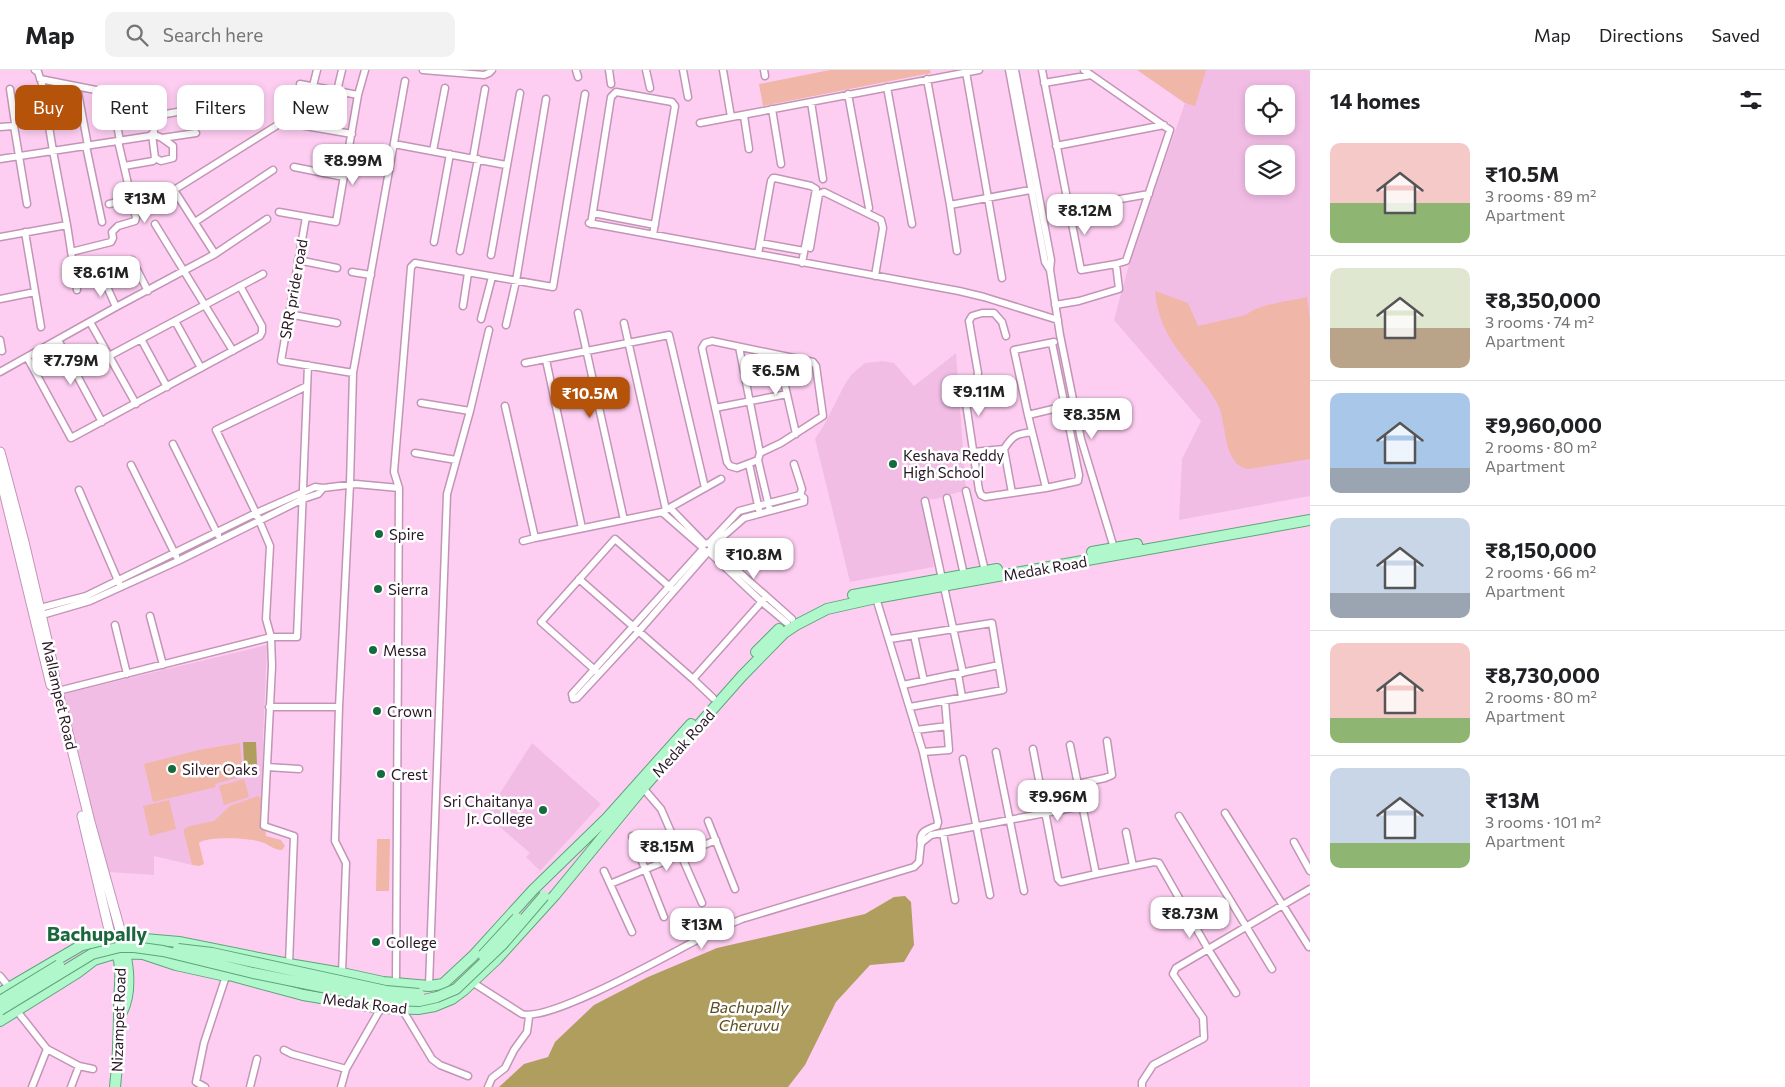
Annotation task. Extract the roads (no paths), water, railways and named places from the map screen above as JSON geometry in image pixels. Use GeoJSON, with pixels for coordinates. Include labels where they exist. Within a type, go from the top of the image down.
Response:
{"type":"FeatureCollection","features":[{"type":"Feature","properties":{"kind":"main road","name":"Mallampet Road"},"geometry":{"type":"LineString","coordinates":[[0,452],[41,612],[116,937]]}},
{"type":"Feature","properties":{"kind":"main road","name":"Mallampet Road"},"geometry":{"type":"LineString","coordinates":[[0,475],[116,937]]}},
{"type":"Feature","properties":{"kind":"main road","name":"Medak Road"},"geometry":{"type":"LineString","coordinates":[[5,990],[82,945],[116,937],[179,942],[396,984],[429,986],[442,984],[459,970],[533,890],[607,818],[713,698],[768,640],[790,621],[811,609],[842,598],[943,583],[1162,543],[1310,513]]}},
{"type":"Feature","properties":{"kind":"main road","name":"Medak Road"},"geometry":{"type":"LineString","coordinates":[[121,952],[143,954],[176,965],[228,975],[303,995],[381,1008],[418,1009],[435,1006],[452,999],[464,990],[497,959],[562,886],[642,788],[742,676],[784,634],[802,622],[827,609],[943,583],[964,575],[1114,548],[1162,543],[1310,520]]}},
{"type":"Feature","properties":{"kind":"main road"},"geometry":{"type":"LineString","coordinates":[[0,1010],[92,954],[120,947],[134,947],[163,952],[352,993],[393,1000],[419,1001],[437,997],[456,989],[502,946],[544,896],[562,886]]}},
{"type":"Feature","properties":{"kind":"main road"},"geometry":{"type":"LineString","coordinates":[[0,1001],[87,950],[119,942],[212,953],[386,991],[417,995],[451,985],[464,975],[526,907],[533,890]]}},
{"type":"Feature","properties":{"kind":"main road"},"geometry":{"type":"LineString","coordinates":[[0,1021],[94,960],[121,952]]}},
{"type":"Feature","properties":{"kind":"main road","name":"Nizampet Road"},"geometry":{"type":"LineString","coordinates":[[115,1087],[119,1058],[120,1018],[126,1006],[129,973],[121,952]]}},
{"type":"Feature","properties":{"kind":"main road"},"geometry":{"type":"LineString","coordinates":[[29,976],[42,995]]}},
{"type":"Feature","properties":{"kind":"street"},"geometry":{"type":"LineString","coordinates":[[35,70],[40,79],[77,290]]}},
{"type":"Feature","properties":{"kind":"street"},"geometry":{"type":"LineString","coordinates":[[313,85],[317,70]]}},
{"type":"Feature","properties":{"kind":"street"},"geometry":{"type":"LineString","coordinates":[[338,85],[342,70]]}},
{"type":"Feature","properties":{"kind":"street"},"geometry":{"type":"LineString","coordinates":[[279,212],[336,222],[358,95],[366,70]]}},
{"type":"Feature","properties":{"kind":"street"},"geometry":{"type":"LineString","coordinates":[[423,70],[484,75],[492,70]]}},
{"type":"Feature","properties":{"kind":"street"},"geometry":{"type":"LineString","coordinates":[[609,70],[611,84]]}},
{"type":"Feature","properties":{"kind":"street"},"geometry":{"type":"LineString","coordinates":[[646,70],[650,88]]}},
{"type":"Feature","properties":{"kind":"street"},"geometry":{"type":"LineString","coordinates":[[683,70],[688,97]]}},
{"type":"Feature","properties":{"kind":"street"},"geometry":{"type":"LineString","coordinates":[[723,70],[731,117]]}},
{"type":"Feature","properties":{"kind":"street"},"geometry":{"type":"LineString","coordinates":[[700,124],[979,70]]}},
{"type":"Feature","properties":{"kind":"street"},"geometry":{"type":"LineString","coordinates":[[1009,70],[1045,262],[1050,270]]}},
{"type":"Feature","properties":{"kind":"street"},"geometry":{"type":"LineString","coordinates":[[1015,70],[1051,260],[1050,270],[1061,341],[1081,439],[1114,548]]}},
{"type":"Feature","properties":{"kind":"street"},"geometry":{"type":"LineString","coordinates":[[1042,70],[1081,270],[1126,261],[1170,131],[1170,128],[1084,70]]}},
{"type":"Feature","properties":{"kind":"street"},"geometry":{"type":"LineString","coordinates":[[966,72],[1002,278]]}},
{"type":"Feature","properties":{"kind":"street"},"geometry":{"type":"LineString","coordinates":[[1044,83],[1091,75]]}},
{"type":"Feature","properties":{"kind":"street"},"geometry":{"type":"LineString","coordinates":[[40,79],[68,85]]}},
{"type":"Feature","properties":{"kind":"street"},"geometry":{"type":"LineString","coordinates":[[927,79],[957,251]]}},
{"type":"Feature","properties":{"kind":"street"},"geometry":{"type":"LineString","coordinates":[[342,973],[346,863],[335,841],[353,373],[405,81]]}},
{"type":"Feature","properties":{"kind":"street"},"geometry":{"type":"LineString","coordinates":[[300,84],[306,85]]}},
{"type":"Feature","properties":{"kind":"street"},"geometry":{"type":"LineString","coordinates":[[887,87],[912,224]]}},
{"type":"Feature","properties":{"kind":"street"},"geometry":{"type":"LineString","coordinates":[[71,252],[111,242],[113,238],[112,232],[116,227],[136,218],[119,141],[112,93],[82,88]]}},
{"type":"Feature","properties":{"kind":"street"},"geometry":{"type":"LineString","coordinates":[[433,151],[445,88]]}},
{"type":"Feature","properties":{"kind":"street"},"geometry":{"type":"LineString","coordinates":[[10,89],[27,204]]}},
{"type":"Feature","properties":{"kind":"street"},"geometry":{"type":"LineString","coordinates":[[460,251],[484,89]]}},
{"type":"Feature","properties":{"kind":"street"},"geometry":{"type":"LineString","coordinates":[[653,235],[675,106],[672,102],[616,92],[611,97],[590,224],[984,297],[1058,320]]}},
{"type":"Feature","properties":{"kind":"street"},"geometry":{"type":"LineString","coordinates":[[347,93],[358,95]]}},
{"type":"Feature","properties":{"kind":"street"},"geometry":{"type":"LineString","coordinates":[[491,255],[520,93]]}},
{"type":"Feature","properties":{"kind":"street"},"geometry":{"type":"LineString","coordinates":[[396,984],[399,488],[394,472],[411,267],[415,263],[553,287],[585,94]]}},
{"type":"Feature","properties":{"kind":"street"},"geometry":{"type":"LineString","coordinates":[[848,94],[869,208]]}},
{"type":"Feature","properties":{"kind":"street"},"geometry":{"type":"LineString","coordinates":[[506,325],[516,281],[546,99]]}},
{"type":"Feature","properties":{"kind":"street"},"geometry":{"type":"LineString","coordinates":[[811,102],[823,179]]}},
{"type":"Feature","properties":{"kind":"street"},"geometry":{"type":"LineString","coordinates":[[772,109],[781,164]]}},
{"type":"Feature","properties":{"kind":"street"},"geometry":{"type":"LineString","coordinates":[[155,158],[152,134],[154,132],[153,118],[154,116],[177,112]]}},
{"type":"Feature","properties":{"kind":"street"},"geometry":{"type":"LineString","coordinates":[[82,113],[102,222]]}},
{"type":"Feature","properties":{"kind":"street"},"geometry":{"type":"LineString","coordinates":[[744,116],[749,149]]}},
{"type":"Feature","properties":{"kind":"street"},"geometry":{"type":"LineString","coordinates":[[1056,146],[1164,125]]}},
{"type":"Feature","properties":{"kind":"street"},"geometry":{"type":"LineString","coordinates":[[0,127],[14,126]]}},
{"type":"Feature","properties":{"kind":"street"},"geometry":{"type":"LineString","coordinates":[[215,254],[174,190],[274,127]]}},
{"type":"Feature","properties":{"kind":"street"},"geometry":{"type":"LineString","coordinates":[[329,130],[352,134]]}},
{"type":"Feature","properties":{"kind":"street"},"geometry":{"type":"LineString","coordinates":[[162,138],[196,132]]}},
{"type":"Feature","properties":{"kind":"street"},"geometry":{"type":"LineString","coordinates":[[0,159],[119,141],[152,134],[173,146],[173,158],[161,161],[155,158]]}},
{"type":"Feature","properties":{"kind":"street"},"geometry":{"type":"LineString","coordinates":[[394,144],[506,164]]}},
{"type":"Feature","properties":{"kind":"street"},"geometry":{"type":"LineString","coordinates":[[434,242],[450,154]]}},
{"type":"Feature","properties":{"kind":"street"},"geometry":{"type":"LineString","coordinates":[[124,166],[150,162],[155,158]]}},
{"type":"Feature","properties":{"kind":"street"},"geometry":{"type":"LineString","coordinates":[[294,167],[344,177]]}},
{"type":"Feature","properties":{"kind":"street"},"geometry":{"type":"LineString","coordinates":[[195,222],[273,170]]}},
{"type":"Feature","properties":{"kind":"street"},"geometry":{"type":"LineString","coordinates":[[758,254],[772,178],[815,187],[807,249]]}},
{"type":"Feature","properties":{"kind":"street"},"geometry":{"type":"LineString","coordinates":[[950,205],[1038,189]]}},
{"type":"Feature","properties":{"kind":"street"},"geometry":{"type":"LineString","coordinates":[[802,263],[807,249],[819,194],[824,192],[881,220],[883,223],[875,276]]}},
{"type":"Feature","properties":{"kind":"street"},"geometry":{"type":"LineString","coordinates":[[1069,208],[1149,194]]}},
{"type":"Feature","properties":{"kind":"street"},"geometry":{"type":"LineString","coordinates":[[109,204],[131,199]]}},
{"type":"Feature","properties":{"kind":"street"},"geometry":{"type":"LineString","coordinates":[[593,213],[655,225]]}},
{"type":"Feature","properties":{"kind":"street","name":"SRR pride road"},"geometry":{"type":"LineString","coordinates":[[306,217],[281,361],[308,365]]}},
{"type":"Feature","properties":{"kind":"street"},"geometry":{"type":"LineString","coordinates":[[0,372],[215,254],[268,219]]}},
{"type":"Feature","properties":{"kind":"street"},"geometry":{"type":"LineString","coordinates":[[156,224],[233,351]]}},
{"type":"Feature","properties":{"kind":"street"},"geometry":{"type":"LineString","coordinates":[[0,237],[67,225]]}},
{"type":"Feature","properties":{"kind":"street"},"geometry":{"type":"LineString","coordinates":[[25,232],[41,327]]}},
{"type":"Feature","properties":{"kind":"street"},"geometry":{"type":"LineString","coordinates":[[760,243],[807,249]]}},
{"type":"Feature","properties":{"kind":"street"},"geometry":{"type":"LineString","coordinates":[[132,260],[148,291]]}},
{"type":"Feature","properties":{"kind":"street"},"geometry":{"type":"LineString","coordinates":[[298,260],[337,268]]}},
{"type":"Feature","properties":{"kind":"street"},"geometry":{"type":"LineString","coordinates":[[1055,305],[1078,301],[1119,289],[1116,264]]}},
{"type":"Feature","properties":{"kind":"street"},"geometry":{"type":"LineString","coordinates":[[352,272],[371,275]]}},
{"type":"Feature","properties":{"kind":"street"},"geometry":{"type":"LineString","coordinates":[[463,306],[468,273]]}},
{"type":"Feature","properties":{"kind":"street"},"geometry":{"type":"LineString","coordinates":[[109,356],[263,274]]}},
{"type":"Feature","properties":{"kind":"street"},"geometry":{"type":"LineString","coordinates":[[481,319],[492,277]]}},
{"type":"Feature","properties":{"kind":"street"},"geometry":{"type":"LineString","coordinates":[[104,280],[116,307]]}},
{"type":"Feature","properties":{"kind":"street"},"geometry":{"type":"LineString","coordinates":[[27,357],[71,438],[260,336],[262,326],[240,286]]}},
{"type":"Feature","properties":{"kind":"street"},"geometry":{"type":"LineString","coordinates":[[0,299],[35,292]]}},
{"type":"Feature","properties":{"kind":"street"},"geometry":{"type":"LineString","coordinates":[[578,313],[624,520]]}},
{"type":"Feature","properties":{"kind":"street"},"geometry":{"type":"LineString","coordinates":[[1006,336],[1002,322],[994,313],[982,313],[972,316],[969,321],[978,373],[977,379],[965,386],[964,390],[981,495],[985,497],[1078,482],[1079,475],[1052,343]]}},
{"type":"Feature","properties":{"kind":"street"},"geometry":{"type":"LineString","coordinates":[[288,314],[337,323]]}},
{"type":"Feature","properties":{"kind":"street"},"geometry":{"type":"LineString","coordinates":[[175,321],[201,368]]}},
{"type":"Feature","properties":{"kind":"street"},"geometry":{"type":"LineString","coordinates":[[90,322],[136,404]]}},
{"type":"Feature","properties":{"kind":"street"},"geometry":{"type":"LineString","coordinates":[[624,323],[666,510],[764,600],[790,621]]}},
{"type":"Feature","properties":{"kind":"street"},"geometry":{"type":"LineString","coordinates":[[429,986],[447,494],[470,411],[489,330]]}},
{"type":"Feature","properties":{"kind":"street"},"geometry":{"type":"LineString","coordinates":[[525,363],[667,334],[671,336],[705,488]]}},
{"type":"Feature","properties":{"kind":"street"},"geometry":{"type":"LineString","coordinates":[[141,339],[167,387]]}},
{"type":"Feature","properties":{"kind":"street"},"geometry":{"type":"LineString","coordinates":[[0,340],[2,351]]}},
{"type":"Feature","properties":{"kind":"street"},"geometry":{"type":"LineString","coordinates":[[58,340],[102,422]]}},
{"type":"Feature","properties":{"kind":"street"},"geometry":{"type":"LineString","coordinates":[[712,341],[739,347],[813,362],[816,366],[823,416],[749,464],[732,468],[727,462],[702,346],[704,343],[712,341]]}},
{"type":"Feature","properties":{"kind":"street"},"geometry":{"type":"LineString","coordinates":[[1046,488],[1014,350],[1061,341]]}},
{"type":"Feature","properties":{"kind":"street"},"geometry":{"type":"LineString","coordinates":[[739,347],[770,511]]}},
{"type":"Feature","properties":{"kind":"street"},"geometry":{"type":"LineString","coordinates":[[778,355],[796,434]]}},
{"type":"Feature","properties":{"kind":"street"},"geometry":{"type":"LineString","coordinates":[[546,360],[582,528]]}},
{"type":"Feature","properties":{"kind":"street"},"geometry":{"type":"LineString","coordinates":[[58,692],[271,637],[298,637],[308,365],[353,373]]}},
{"type":"Feature","properties":{"kind":"street"},"geometry":{"type":"LineString","coordinates":[[289,964],[294,836],[264,826],[272,666],[271,637],[266,619],[270,546],[216,430],[307,386]]}},
{"type":"Feature","properties":{"kind":"street"},"geometry":{"type":"LineString","coordinates":[[715,408],[787,394]]}},
{"type":"Feature","properties":{"kind":"street"},"geometry":{"type":"LineString","coordinates":[[421,403],[470,411]]}},
{"type":"Feature","properties":{"kind":"street"},"geometry":{"type":"LineString","coordinates":[[1028,415],[1074,404]]}},
{"type":"Feature","properties":{"kind":"street"},"geometry":{"type":"LineString","coordinates":[[505,406],[535,538]]}},
{"type":"Feature","properties":{"kind":"street"},"geometry":{"type":"LineString","coordinates":[[1012,493],[1004,449],[1010,438],[1032,432]]}},
{"type":"Feature","properties":{"kind":"street"},"geometry":{"type":"LineString","coordinates":[[174,444],[221,540]]}},
{"type":"Feature","properties":{"kind":"street"},"geometry":{"type":"LineString","coordinates":[[973,452],[1004,449]]}},
{"type":"Feature","properties":{"kind":"street"},"geometry":{"type":"LineString","coordinates":[[415,453],[456,460]]}},
{"type":"Feature","properties":{"kind":"street"},"geometry":{"type":"LineString","coordinates":[[749,464],[760,514]]}},
{"type":"Feature","properties":{"kind":"street"},"geometry":{"type":"LineString","coordinates":[[794,464],[802,489],[800,495]]}},
{"type":"Feature","properties":{"kind":"street"},"geometry":{"type":"LineString","coordinates":[[131,465],[178,561]]}},
{"type":"Feature","properties":{"kind":"street"},"geometry":{"type":"LineString","coordinates":[[524,541],[666,510],[720,479]]}},
{"type":"Feature","properties":{"kind":"street"},"geometry":{"type":"LineString","coordinates":[[41,612],[90,601],[178,561],[260,521],[315,487],[323,488],[350,484],[399,488]]}},
{"type":"Feature","properties":{"kind":"street"},"geometry":{"type":"LineString","coordinates":[[79,490],[121,587]]}},
{"type":"Feature","properties":{"kind":"street"},"geometry":{"type":"LineString","coordinates":[[966,490],[985,572]]}},
{"type":"Feature","properties":{"kind":"street"},"geometry":{"type":"LineString","coordinates":[[707,548],[744,518],[804,502],[804,498],[800,495]]}},
{"type":"Feature","properties":{"kind":"street"},"geometry":{"type":"LineString","coordinates":[[672,589],[614,539],[541,622],[597,672],[637,629],[672,589],[739,511],[800,495]]}},
{"type":"Feature","properties":{"kind":"street"},"geometry":{"type":"LineString","coordinates":[[41,612],[86,596],[256,513],[303,496]]}},
{"type":"Feature","properties":{"kind":"street"},"geometry":{"type":"LineString","coordinates":[[947,498],[964,575]]}},
{"type":"Feature","properties":{"kind":"street"},"geometry":{"type":"LineString","coordinates":[[925,501],[953,629],[962,697]]}},
{"type":"Feature","properties":{"kind":"street"},"geometry":{"type":"LineString","coordinates":[[579,579],[713,698]]}},
{"type":"Feature","properties":{"kind":"street"},"geometry":{"type":"LineString","coordinates":[[472,982],[522,1014],[529,1016],[548,1012],[614,984],[715,930],[742,919],[914,867],[919,862],[921,834],[925,830],[937,826],[938,822],[923,752],[876,598]]}},
{"type":"Feature","properties":{"kind":"street"},"geometry":{"type":"LineString","coordinates":[[693,680],[764,600]]}},
{"type":"Feature","properties":{"kind":"street"},"geometry":{"type":"LineString","coordinates":[[150,616],[163,665]]}},
{"type":"Feature","properties":{"kind":"street"},"geometry":{"type":"LineString","coordinates":[[890,639],[992,623],[1003,690],[910,707]]}},
{"type":"Feature","properties":{"kind":"street"},"geometry":{"type":"LineString","coordinates":[[115,625],[127,674]]}},
{"type":"Feature","properties":{"kind":"street"},"geometry":{"type":"LineString","coordinates":[[914,635],[924,681]]}},
{"type":"Feature","properties":{"kind":"street"},"geometry":{"type":"LineString","coordinates":[[903,685],[999,665]]}},
{"type":"Feature","properties":{"kind":"street"},"geometry":{"type":"LineString","coordinates":[[923,752],[949,750],[944,700]]}},
{"type":"Feature","properties":{"kind":"street"},"geometry":{"type":"LineString","coordinates":[[269,707],[339,707]]}},
{"type":"Feature","properties":{"kind":"street"},"geometry":{"type":"LineString","coordinates":[[916,730],[947,726]]}},
{"type":"Feature","properties":{"kind":"street"},"geometry":{"type":"LineString","coordinates":[[1077,784],[1112,775],[1107,740]]}},
{"type":"Feature","properties":{"kind":"street"},"geometry":{"type":"LineString","coordinates":[[1070,744],[1096,874]]}},
{"type":"Feature","properties":{"kind":"street"},"geometry":{"type":"LineString","coordinates":[[1033,749],[1059,882],[1154,862],[1159,863],[1208,950],[1236,993]]}},
{"type":"Feature","properties":{"kind":"street"},"geometry":{"type":"LineString","coordinates":[[996,752],[1024,891]]}},
{"type":"Feature","properties":{"kind":"street"},"geometry":{"type":"LineString","coordinates":[[963,759],[990,895]]}},
{"type":"Feature","properties":{"kind":"street"},"geometry":{"type":"LineString","coordinates":[[267,768],[299,769]]}},
{"type":"Feature","properties":{"kind":"street"},"geometry":{"type":"LineString","coordinates":[[642,788],[662,809],[702,903]]}},
{"type":"Feature","properties":{"kind":"street"},"geometry":{"type":"LineString","coordinates":[[921,845],[931,835],[1082,806]]}},
{"type":"Feature","properties":{"kind":"street"},"geometry":{"type":"LineString","coordinates":[[1225,813],[1309,947]]}},
{"type":"Feature","properties":{"kind":"street"},"geometry":{"type":"LineString","coordinates":[[1179,816],[1272,969]]}},
{"type":"Feature","properties":{"kind":"street"},"geometry":{"type":"LineString","coordinates":[[708,821],[735,889]]}},
{"type":"Feature","properties":{"kind":"street"},"geometry":{"type":"LineString","coordinates":[[1126,832],[1133,866]]}},
{"type":"Feature","properties":{"kind":"street"},"geometry":{"type":"LineString","coordinates":[[943,833],[955,900]]}},
{"type":"Feature","properties":{"kind":"street"},"geometry":{"type":"LineString","coordinates":[[632,836],[664,917]]}},
{"type":"Feature","properties":{"kind":"street"},"geometry":{"type":"LineString","coordinates":[[610,884],[716,840]]}},
{"type":"Feature","properties":{"kind":"street"},"geometry":{"type":"LineString","coordinates":[[1294,842],[1310,871]]}},
{"type":"Feature","properties":{"kind":"street"},"geometry":{"type":"LineString","coordinates":[[604,870],[632,932]]}},
{"type":"Feature","properties":{"kind":"street"},"geometry":{"type":"LineString","coordinates":[[1142,1087],[1142,1082],[1153,1065],[1204,1038],[1203,1018],[1173,974],[1176,968],[1310,889]]}},
{"type":"Feature","properties":{"kind":"street"},"geometry":{"type":"LineString","coordinates":[[0,976],[5,990]]}},
{"type":"Feature","properties":{"kind":"street"},"geometry":{"type":"LineString","coordinates":[[204,1087],[196,1082],[204,1043],[226,976]]}},
{"type":"Feature","properties":{"kind":"street"},"geometry":{"type":"LineString","coordinates":[[341,1087],[346,1069],[381,1008]]}},
{"type":"Feature","properties":{"kind":"street"},"geometry":{"type":"LineString","coordinates":[[402,1009],[432,1059],[440,1065],[468,1076]]}},
{"type":"Feature","properties":{"kind":"street"},"geometry":{"type":"LineString","coordinates":[[17,1011],[47,1048],[79,1066],[92,1069]]}},
{"type":"Feature","properties":{"kind":"street"},"geometry":{"type":"LineString","coordinates":[[488,1087],[492,1078],[505,1068],[514,1050],[527,1032],[529,1016]]}},
{"type":"Feature","properties":{"kind":"street"},"geometry":{"type":"LineString","coordinates":[[32,1087],[47,1048]]}},
{"type":"Feature","properties":{"kind":"street"},"geometry":{"type":"LineString","coordinates":[[284,1050],[346,1069]]}},
{"type":"Feature","properties":{"kind":"street"},"geometry":{"type":"LineString","coordinates":[[250,1087],[257,1059]]}},
{"type":"Feature","properties":{"kind":"street"},"geometry":{"type":"LineString","coordinates":[[71,1087],[79,1066]]}},
{"type":"Feature","properties":{"kind":"water"},"geometry":{"type":"Polygon","coordinates":[[[243,742],[256,742],[257,764],[252,764],[252,770],[247,770],[247,765],[244,765],[243,742]]]}},
{"type":"Feature","properties":{"kind":"water","name":"Bachupally Cheruvu"},"geometry":{"type":"Polygon","coordinates":[[[905,896],[911,902],[914,945],[904,962],[870,965],[836,1002],[805,1065],[788,1087],[499,1087],[524,1064],[548,1057],[555,1042],[594,1005],[648,977],[717,948],[865,914],[894,897],[905,896]]]}},
{"type":"Feature","properties":{"kind":"place","name":"Keshava Reddy High School"},"geometry":{"type":"Point","coordinates":[893,464]}},
{"type":"Feature","properties":{"kind":"place","name":"Spire"},"geometry":{"type":"Point","coordinates":[379,534]}},
{"type":"Feature","properties":{"kind":"place","name":"Sierra"},"geometry":{"type":"Point","coordinates":[378,589]}},
{"type":"Feature","properties":{"kind":"place","name":"Messa"},"geometry":{"type":"Point","coordinates":[373,650]}},
{"type":"Feature","properties":{"kind":"place","name":"Crown"},"geometry":{"type":"Point","coordinates":[377,711]}},
{"type":"Feature","properties":{"kind":"place","name":"Silver Oaks"},"geometry":{"type":"Point","coordinates":[172,769]}},
{"type":"Feature","properties":{"kind":"place","name":"Crest"},"geometry":{"type":"Point","coordinates":[381,774]}},
{"type":"Feature","properties":{"kind":"place","name":"Sri Chaitanya Jr. College"},"geometry":{"type":"Point","coordinates":[543,810]}},
{"type":"Feature","properties":{"kind":"place","name":"College"},"geometry":{"type":"Point","coordinates":[376,942]}},
{"type":"Feature","properties":{"kind":"district","name":"Bachupally"},"geometry":{"type":"Point","coordinates":[97,933]}}]}
